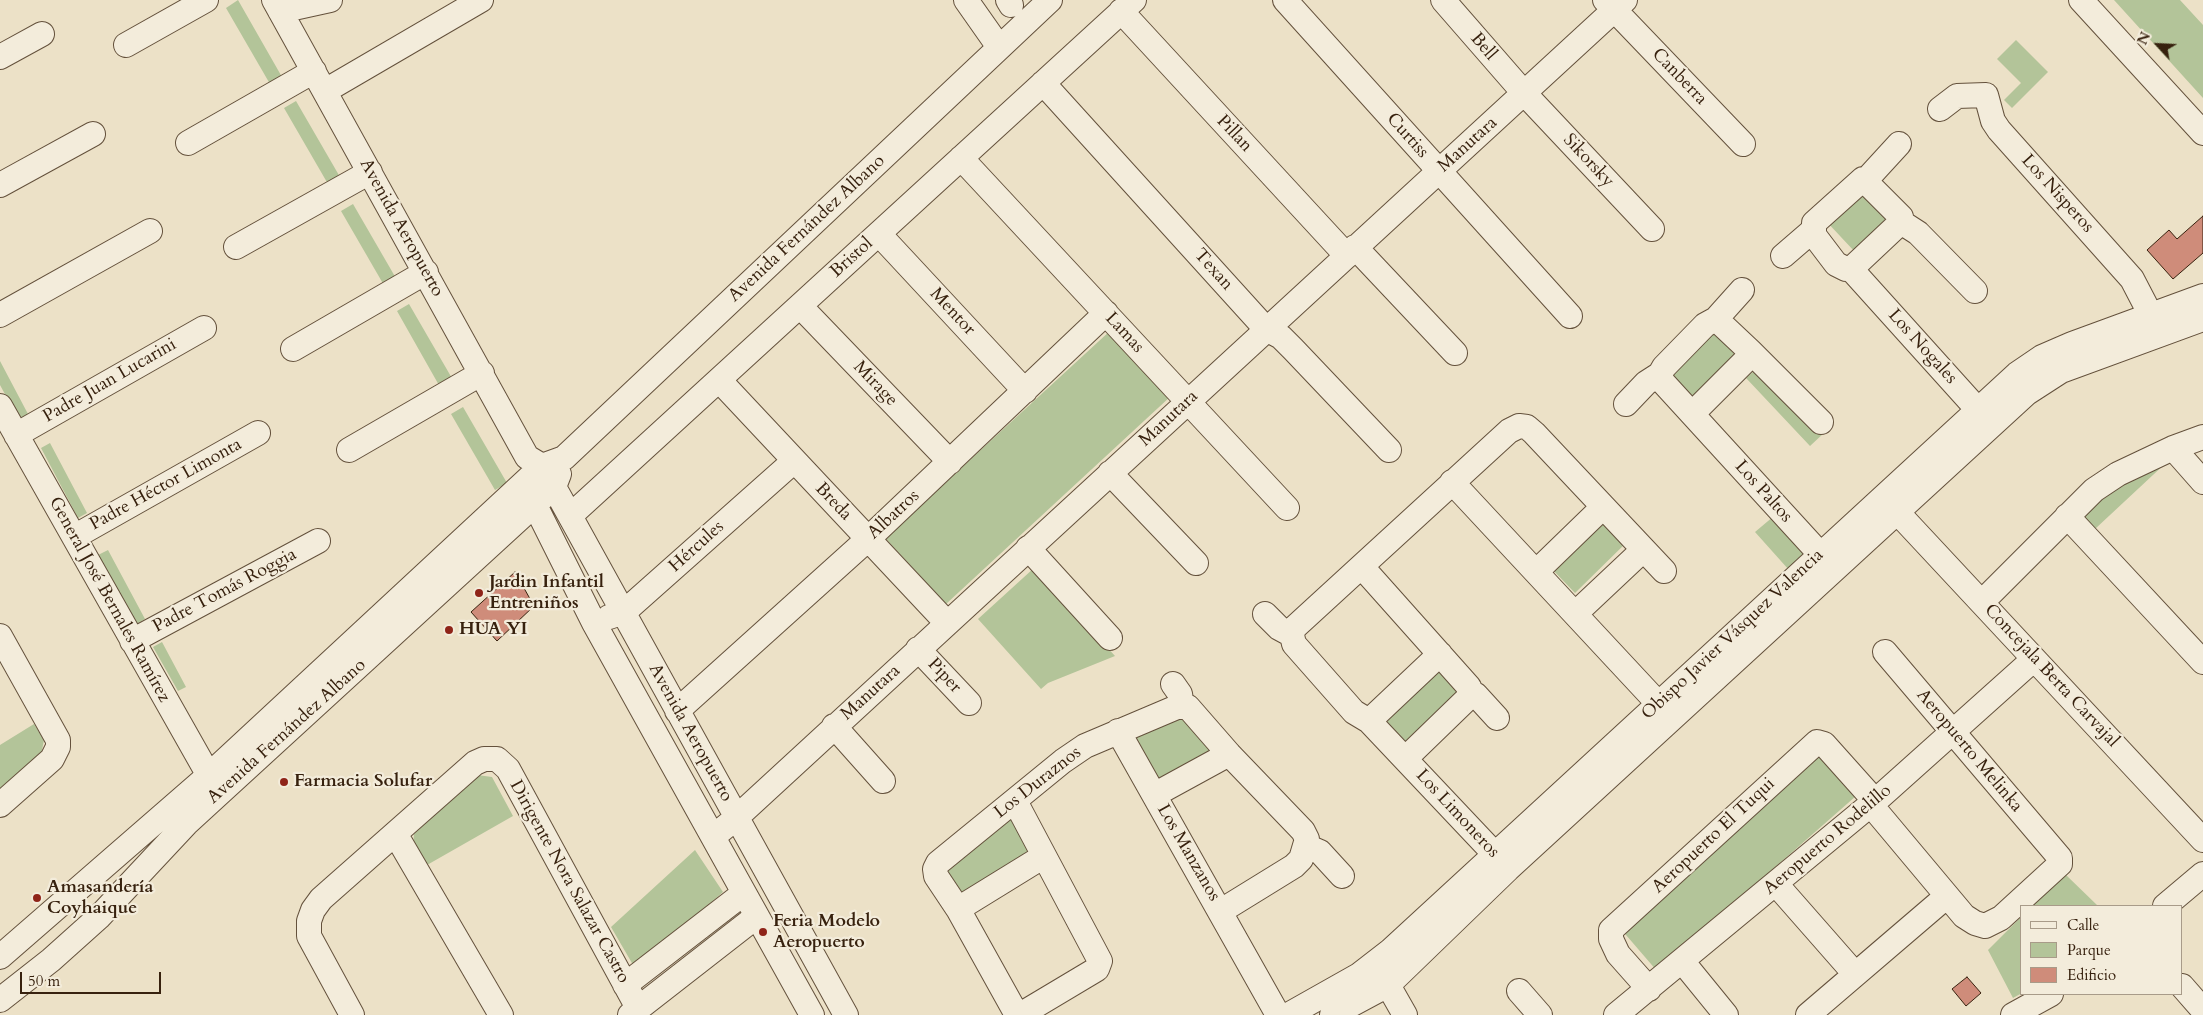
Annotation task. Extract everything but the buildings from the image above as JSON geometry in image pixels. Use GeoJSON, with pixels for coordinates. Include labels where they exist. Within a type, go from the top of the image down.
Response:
{"type":"FeatureCollection","features":[{"type":"Feature","properties":{"kind":"street"},"geometry":{"type":"LineString","coordinates":[[126,45],[206,0]]}},
{"type":"Feature","properties":{"kind":"street"},"geometry":{"type":"LineString","coordinates":[[277,5],[330,0]]}},
{"type":"Feature","properties":{"kind":"street"},"geometry":{"type":"LineString","coordinates":[[325,91],[481,0]]}},
{"type":"Feature","properties":{"kind":"street"},"geometry":{"type":"LineString","coordinates":[[966,0],[999,47]]}},
{"type":"Feature","properties":{"kind":"street","name":"Avenida Fernández Albano"},"geometry":{"type":"LineString","coordinates":[[0,1000],[51,960],[88,928],[118,898],[173,837],[214,785],[531,468],[564,458],[1050,0]]}},
{"type":"Feature","properties":{"kind":"street","name":"Curtiss"},"geometry":{"type":"LineString","coordinates":[[1285,0],[1438,172],[1570,316]]}},
{"type":"Feature","properties":{"kind":"street","name":"Bell"},"geometry":{"type":"LineString","coordinates":[[1443,0],[1524,94]]}},
{"type":"Feature","properties":{"kind":"street"},"geometry":{"type":"LineString","coordinates":[[2081,0],[2203,133]]}},
{"type":"Feature","properties":{"kind":"street","name":"Manutara"},"geometry":{"type":"LineString","coordinates":[[713,837],[736,818],[1188,402],[1266,328],[1524,94],[1615,3]]}},
{"type":"Feature","properties":{"kind":"street","name":"Canberra"},"geometry":{"type":"LineString","coordinates":[[1615,3],[1743,144]]}},
{"type":"Feature","properties":{"kind":"street","name":"Avenida Aeropuerto"},"geometry":{"type":"LineString","coordinates":[[277,5],[482,373],[531,468],[554,488],[846,1015]]}},
{"type":"Feature","properties":{"kind":"street","name":"Bristol"},"geometry":{"type":"LineString","coordinates":[[570,516],[1128,6]]}},
{"type":"Feature","properties":{"kind":"street","name":"Pillan"},"geometry":{"type":"LineString","coordinates":[[1128,6],[1351,252],[1455,353]]}},
{"type":"Feature","properties":{"kind":"street"},"geometry":{"type":"LineString","coordinates":[[0,57],[42,34]]}},
{"type":"Feature","properties":{"kind":"street"},"geometry":{"type":"LineString","coordinates":[[188,143],[314,71]]}},
{"type":"Feature","properties":{"kind":"street","name":"Texan"},"geometry":{"type":"LineString","coordinates":[[1043,83],[1266,328],[1281,337],[1293,348],[1389,450]]}},
{"type":"Feature","properties":{"kind":"street","name":"Sikorsky"},"geometry":{"type":"LineString","coordinates":[[1524,94],[1652,229]]}},
{"type":"Feature","properties":{"kind":"street","name":"Los Nisperos"},"geometry":{"type":"LineString","coordinates":[[1940,108],[1957,96],[1986,94],[1992,122],[2124,268],[2139,290],[2152,326]]}},
{"type":"Feature","properties":{"kind":"street"},"geometry":{"type":"LineString","coordinates":[[0,185],[93,134]]}},
{"type":"Feature","properties":{"kind":"street"},"geometry":{"type":"LineString","coordinates":[[1866,180],[1899,144]]}},
{"type":"Feature","properties":{"kind":"street","name":"Lamas"},"geometry":{"type":"LineString","coordinates":[[961,158],[1287,508]]}},
{"type":"Feature","properties":{"kind":"street"},"geometry":{"type":"LineString","coordinates":[[236,247],[370,172]]}},
{"type":"Feature","properties":{"kind":"street"},"geometry":{"type":"LineString","coordinates":[[1783,256],[1812,231],[1814,223],[1860,180],[1866,180],[1901,217],[1901,222]]}},
{"type":"Feature","properties":{"kind":"street"},"geometry":{"type":"LineString","coordinates":[[1851,269],[1901,222]]}},
{"type":"Feature","properties":{"kind":"street"},"geometry":{"type":"LineString","coordinates":[[1901,222],[1918,233],[1975,291]]}},
{"type":"Feature","properties":{"kind":"street"},"geometry":{"type":"LineString","coordinates":[[0,315],[150,231]]}},
{"type":"Feature","properties":{"kind":"street","name":"Los Nogales"},"geometry":{"type":"LineString","coordinates":[[1812,231],[1836,264],[1846,269],[1851,269],[1985,417]]}},
{"type":"Feature","properties":{"kind":"street","name":"Mentor"},"geometry":{"type":"LineString","coordinates":[[879,234],[1025,390]]}},
{"type":"Feature","properties":{"kind":"street"},"geometry":{"type":"LineString","coordinates":[[293,349],[426,272]]}},
{"type":"Feature","properties":{"kind":"street"},"geometry":{"type":"LineString","coordinates":[[1626,404],[1646,383],[1660,374],[1704,325],[1716,319],[1742,290]]}},
{"type":"Feature","properties":{"kind":"street","name":"Obispo Javier Vásquez Valencia"},"geometry":{"type":"LineString","coordinates":[[1288,1015],[1359,975],[1502,862],[1985,417],[2056,374],[2152,326],[2203,296]]}},
{"type":"Feature","properties":{"kind":"street","name":"Mirage"},"geometry":{"type":"LineString","coordinates":[[800,306],[950,462]]}},
{"type":"Feature","properties":{"kind":"street","name":"Albatros"},"geometry":{"type":"LineString","coordinates":[[677,711],[868,539],[1106,313]]}},
{"type":"Feature","properties":{"kind":"street"},"geometry":{"type":"LineString","coordinates":[[1716,319],[1750,350],[1821,422]]}},
{"type":"Feature","properties":{"kind":"street","name":"Obispo Javier Vásquez Valencia"},"geometry":{"type":"LineString","coordinates":[[2152,326],[2203,319]]}},
{"type":"Feature","properties":{"kind":"street","name":"Padre Juan Lucarini"},"geometry":{"type":"LineString","coordinates":[[16,435],[204,328]]}},
{"type":"Feature","properties":{"kind":"street"},"geometry":{"type":"LineString","coordinates":[[1693,413],[1750,356],[1750,350]]}},
{"type":"Feature","properties":{"kind":"street"},"geometry":{"type":"LineString","coordinates":[[349,450],[482,373]]}},
{"type":"Feature","properties":{"kind":"street","name":"Los Paltos"},"geometry":{"type":"LineString","coordinates":[[1660,374],[1665,384],[1827,563]]}},
{"type":"Feature","properties":{"kind":"street","name":"Breda"},"geometry":{"type":"LineString","coordinates":[[719,380],[947,623]]}},
{"type":"Feature","properties":{"kind":"street","name":"General José Bernales Ramírez"},"geometry":{"type":"LineString","coordinates":[[0,406],[214,785]]}},
{"type":"Feature","properties":{"kind":"street","name":"Obispo Javier Vásquez Valencia"},"geometry":{"type":"LineString","coordinates":[[1827,563],[1898,513],[1985,417]]}},
{"type":"Feature","properties":{"kind":"street"},"geometry":{"type":"LineString","coordinates":[[1292,635],[1294,628],[1306,616],[1362,567],[1509,431],[1519,426],[1527,427],[1534,433],[1664,571]]}},
{"type":"Feature","properties":{"kind":"street","name":"Padre Héctor Limonta"},"geometry":{"type":"LineString","coordinates":[[74,537],[258,434]]}},
{"type":"Feature","properties":{"kind":"street"},"geometry":{"type":"LineString","coordinates":[[1982,602],[2094,490],[2118,474],[2173,448],[2203,437]]}},
{"type":"Feature","properties":{"kind":"street"},"geometry":{"type":"LineString","coordinates":[[2173,448],[2203,482]]}},
{"type":"Feature","properties":{"kind":"street","name":"Avenida Fernández Albano"},"geometry":{"type":"LineString","coordinates":[[0,957],[214,785],[534,507],[554,488],[564,458]]}},
{"type":"Feature","properties":{"kind":"street","name":"Hércules"},"geometry":{"type":"LineString","coordinates":[[594,623],[624,612],[794,461]]}},
{"type":"Feature","properties":{"kind":"street","name":"Avenida Aeropuerto"},"geometry":{"type":"LineString","coordinates":[[531,468],[534,507],[594,623],[812,1015]]}},
{"type":"Feature","properties":{"kind":"street"},"geometry":{"type":"LineString","coordinates":[[1110,473],[1196,563]]}},
{"type":"Feature","properties":{"kind":"street"},"geometry":{"type":"LineString","coordinates":[[1452,482],[1537,571],[1665,711]]}},
{"type":"Feature","properties":{"kind":"street"},"geometry":{"type":"LineString","coordinates":[[1537,571],[1603,506]]}},
{"type":"Feature","properties":{"kind":"street","name":"Concejala Berta Carvajal"},"geometry":{"type":"LineString","coordinates":[[1898,513],[2203,840]]}},
{"type":"Feature","properties":{"kind":"street"},"geometry":{"type":"LineString","coordinates":[[2067,516],[2203,662]]}},
{"type":"Feature","properties":{"kind":"street","name":"Padre Tomás Roggia"},"geometry":{"type":"LineString","coordinates":[[132,641],[318,541]]}},
{"type":"Feature","properties":{"kind":"street"},"geometry":{"type":"LineString","coordinates":[[1028,548],[1110,638]]}},
{"type":"Feature","properties":{"kind":"street"},"geometry":{"type":"LineString","coordinates":[[1576,613],[1643,550]]}},
{"type":"Feature","properties":{"kind":"street"},"geometry":{"type":"LineString","coordinates":[[1362,567],[1469,687],[1470,692],[1476,695],[1497,718]]}},
{"type":"Feature","properties":{"kind":"street","name":"Los Limoneros"},"geometry":{"type":"LineString","coordinates":[[1264,614],[1280,628],[1292,635],[1294,644],[1354,712],[1369,721],[1502,862]]}},
{"type":"Feature","properties":{"kind":"street"},"geometry":{"type":"LineString","coordinates":[[0,636],[58,740],[58,747],[52,759],[0,805]]}},
{"type":"Feature","properties":{"kind":"street","name":"Piper"},"geometry":{"type":"LineString","coordinates":[[918,649],[969,703]]}},
{"type":"Feature","properties":{"kind":"street","name":"Aeropuerto Melinka"},"geometry":{"type":"LineString","coordinates":[[1885,652],[2060,858],[2060,864],[2055,870],[2001,918],[1985,926],[1975,923],[1964,916],[1947,896]]}},
{"type":"Feature","properties":{"kind":"street"},"geometry":{"type":"LineString","coordinates":[[1369,721],[1440,654]]}},
{"type":"Feature","properties":{"kind":"street","name":"Aeropuerto Rodelillo"},"geometry":{"type":"LineString","coordinates":[[1616,1015],[1873,803],[2034,659]]}},
{"type":"Feature","properties":{"kind":"street"},"geometry":{"type":"LineString","coordinates":[[1173,684],[1180,694],[1182,706],[1194,712],[1229,754],[1303,831],[1307,839],[1306,846],[1320,852],[1342,876]]}},
{"type":"Feature","properties":{"kind":"street","name":"Los Limoneros"},"geometry":{"type":"LineString","coordinates":[[1405,759],[1469,697],[1470,692]]}},
{"type":"Feature","properties":{"kind":"street","name":"Los Duraznos"},"geometry":{"type":"LineString","coordinates":[[1019,1015],[928,861],[938,862],[1076,752],[1118,731],[1182,706]]}},
{"type":"Feature","properties":{"kind":"street"},"geometry":{"type":"LineString","coordinates":[[834,726],[883,781]]}},
{"type":"Feature","properties":{"kind":"street","name":"Los Manzanos"},"geometry":{"type":"LineString","coordinates":[[1118,731],[1207,891],[1222,911],[1278,1015]]}},
{"type":"Feature","properties":{"kind":"street","name":"Aeropuerto El Tuqui"},"geometry":{"type":"LineString","coordinates":[[1649,989],[1618,954],[1612,939],[1611,930],[1817,742],[1824,744],[1873,803]]}},
{"type":"Feature","properties":{"kind":"street","name":"Los Manzanos"},"geometry":{"type":"LineString","coordinates":[[1154,795],[1229,754]]}},
{"type":"Feature","properties":{"kind":"street","name":"Dirigente Nora Salazar Castro"},"geometry":{"type":"LineString","coordinates":[[396,835],[475,763],[484,759],[497,759],[508,769],[625,986],[634,1012]]}},
{"type":"Feature","properties":{"kind":"street"},"geometry":{"type":"LineString","coordinates":[[1015,801],[1099,956],[1100,965],[1019,1015]]}},
{"type":"Feature","properties":{"kind":"street"},"geometry":{"type":"LineString","coordinates":[[1808,1015],[1947,896],[1873,803]]}},
{"type":"Feature","properties":{"kind":"street"},"geometry":{"type":"LineString","coordinates":[[352,1015],[309,936],[309,921],[321,899],[396,835],[501,1015]]}},
{"type":"Feature","properties":{"kind":"street","name":"Los Manzanos"},"geometry":{"type":"LineString","coordinates":[[1222,911],[1294,866],[1301,859],[1306,846]]}},
{"type":"Feature","properties":{"kind":"street"},"geometry":{"type":"LineString","coordinates":[[958,909],[1044,856]]}},
{"type":"Feature","properties":{"kind":"street","name":"Obispo Javier Vásquez Valencia"},"geometry":{"type":"LineString","coordinates":[[1332,1015],[1388,985],[1502,862]]}},
{"type":"Feature","properties":{"kind":"street"},"geometry":{"type":"LineString","coordinates":[[2165,905],[2203,874]]}},
{"type":"Feature","properties":{"kind":"street"},"geometry":{"type":"LineString","coordinates":[[1776,884],[1855,974]]}},
{"type":"Feature","properties":{"kind":"street"},"geometry":{"type":"LineString","coordinates":[[625,986],[744,893]]}},
{"type":"Feature","properties":{"kind":"street"},"geometry":{"type":"LineString","coordinates":[[634,1012],[757,916]]}},
{"type":"Feature","properties":{"kind":"street"},"geometry":{"type":"LineString","coordinates":[[1682,961],[1726,1015]]}},
{"type":"Feature","properties":{"kind":"street"},"geometry":{"type":"LineString","coordinates":[[1375,963],[1405,1015]]}},
{"type":"Feature","properties":{"kind":"street"},"geometry":{"type":"LineString","coordinates":[[2183,987],[2203,1010]]}},
{"type":"Feature","properties":{"kind":"street"},"geometry":{"type":"LineString","coordinates":[[1519,991],[1540,1015]]}},
{"type":"Feature","properties":{"kind":"street"},"geometry":{"type":"LineString","coordinates":[[2013,1015],[2047,1003]]}},
{"type":"Feature","properties":{"kind":"green space"},"geometry":{"type":"Polygon","coordinates":[[[238,0],[282,77],[270,84],[226,8],[238,0]]]}},
{"type":"Feature","properties":{"kind":"green space"},"geometry":{"type":"Polygon","coordinates":[[[2114,0],[2180,0],[2203,25],[2203,98],[2114,0]]]}},
{"type":"Feature","properties":{"kind":"green space"},"geometry":{"type":"Polygon","coordinates":[[[2016,40],[2048,72],[2012,108],[2004,100],[2021,83],[1997,59],[2016,40]]]}},
{"type":"Feature","properties":{"kind":"green space"},"geometry":{"type":"Polygon","coordinates":[[[296,101],[340,177],[328,184],[284,108],[296,101]]]}},
{"type":"Feature","properties":{"kind":"green space"},"geometry":{"type":"Polygon","coordinates":[[[1864,186],[1893,218],[1855,252],[1826,221],[1864,186]]]}},
{"type":"Feature","properties":{"kind":"green space"},"geometry":{"type":"Polygon","coordinates":[[[353,204],[397,280],[385,287],[341,211],[353,204]]]}},
{"type":"Feature","properties":{"kind":"green space"},"geometry":{"type":"Polygon","coordinates":[[[409,304],[453,380],[440,387],[397,311],[409,304]]]}},
{"type":"Feature","properties":{"kind":"green space"},"geometry":{"type":"Polygon","coordinates":[[[1713,329],[1737,354],[1689,400],[1665,376],[1713,329]]]}},
{"type":"Feature","properties":{"kind":"green space"},"geometry":{"type":"Polygon","coordinates":[[[1111,330],[1171,396],[946,604],[885,538],[1111,330]]]}},
{"type":"Feature","properties":{"kind":"green space"},"geometry":{"type":"Polygon","coordinates":[[[0,361],[28,414],[19,420],[0,385],[0,361]]]}},
{"type":"Feature","properties":{"kind":"green space"},"geometry":{"type":"Polygon","coordinates":[[[1760,366],[1824,433],[1810,446],[1746,378],[1760,366]]]}},
{"type":"Feature","properties":{"kind":"green space"},"geometry":{"type":"Polygon","coordinates":[[[463,407],[507,483],[495,490],[451,414],[463,407]]]}},
{"type":"Feature","properties":{"kind":"green space"},"geometry":{"type":"Polygon","coordinates":[[[50,443],[87,513],[78,518],[41,448],[50,443]]]}},
{"type":"Feature","properties":{"kind":"green space"},"geometry":{"type":"Polygon","coordinates":[[[2168,461],[2095,529],[2080,513],[2116,480],[2168,461]]]}},
{"type":"Feature","properties":{"kind":"green space"},"geometry":{"type":"Polygon","coordinates":[[[1604,514],[1629,540],[1575,593],[1551,568],[1604,514]]]}},
{"type":"Feature","properties":{"kind":"green space"},"geometry":{"type":"Polygon","coordinates":[[[1774,516],[1808,554],[1789,570],[1755,532],[1774,516]]]}},
{"type":"Feature","properties":{"kind":"green space"},"geometry":{"type":"Polygon","coordinates":[[[108,550],[145,619],[135,625],[98,555],[108,550]]]}},
{"type":"Feature","properties":{"kind":"green space"},"geometry":{"type":"Polygon","coordinates":[[[1034,568],[1115,656],[1048,683],[1041,689],[978,619],[1034,568]]]}},
{"type":"Feature","properties":{"kind":"green space"},"geometry":{"type":"Polygon","coordinates":[[[162,642],[186,687],[178,691],[153,647],[162,642]]]}},
{"type":"Feature","properties":{"kind":"green space"},"geometry":{"type":"Polygon","coordinates":[[[1438,666],[1455,684],[1457,693],[1402,745],[1380,721],[1438,666]]]}},
{"type":"Feature","properties":{"kind":"green space"},"geometry":{"type":"Polygon","coordinates":[[[1178,713],[1213,744],[1212,758],[1165,784],[1148,780],[1129,742],[1135,729],[1178,713]]]}},
{"type":"Feature","properties":{"kind":"green space"},"geometry":{"type":"Polygon","coordinates":[[[34,724],[44,740],[41,755],[0,790],[0,745],[34,724]]]}},
{"type":"Feature","properties":{"kind":"green space"},"geometry":{"type":"Polygon","coordinates":[[[1818,753],[1856,796],[1657,971],[1620,928],[1818,753]]]}},
{"type":"Feature","properties":{"kind":"green space"},"geometry":{"type":"Polygon","coordinates":[[[477,775],[492,777],[513,816],[427,865],[413,848],[414,834],[477,775]]]}},
{"type":"Feature","properties":{"kind":"green space"},"geometry":{"type":"Polygon","coordinates":[[[1009,816],[1035,856],[961,898],[947,879],[946,867],[1009,816]]]}},
{"type":"Feature","properties":{"kind":"green space"},"geometry":{"type":"Polygon","coordinates":[[[695,850],[723,892],[636,970],[611,927],[695,850]]]}},
{"type":"Feature","properties":{"kind":"green space"},"geometry":{"type":"Polygon","coordinates":[[[2065,874],[2097,905],[2033,905],[2065,874]]]}},
{"type":"Feature","properties":{"kind":"green space"},"geometry":{"type":"Polygon","coordinates":[[[2020,918],[2020,994],[2013,998],[1988,950],[2020,918]]]}},
{"type":"Feature","properties":{"kind":"place","name":"Jardin Infantil Entreniños"},"geometry":{"type":"Point","coordinates":[479,593]}},
{"type":"Feature","properties":{"kind":"place","name":"HUA YI"},"geometry":{"type":"Point","coordinates":[449,630]}},
{"type":"Feature","properties":{"kind":"place","name":"Farmacia Solufar"},"geometry":{"type":"Point","coordinates":[284,782]}},
{"type":"Feature","properties":{"kind":"place","name":"Amasandería Coyhaique"},"geometry":{"type":"Point","coordinates":[37,898]}},
{"type":"Feature","properties":{"kind":"place","name":"Feria Modelo Aeropuerto"},"geometry":{"type":"Point","coordinates":[763,932]}}]}
